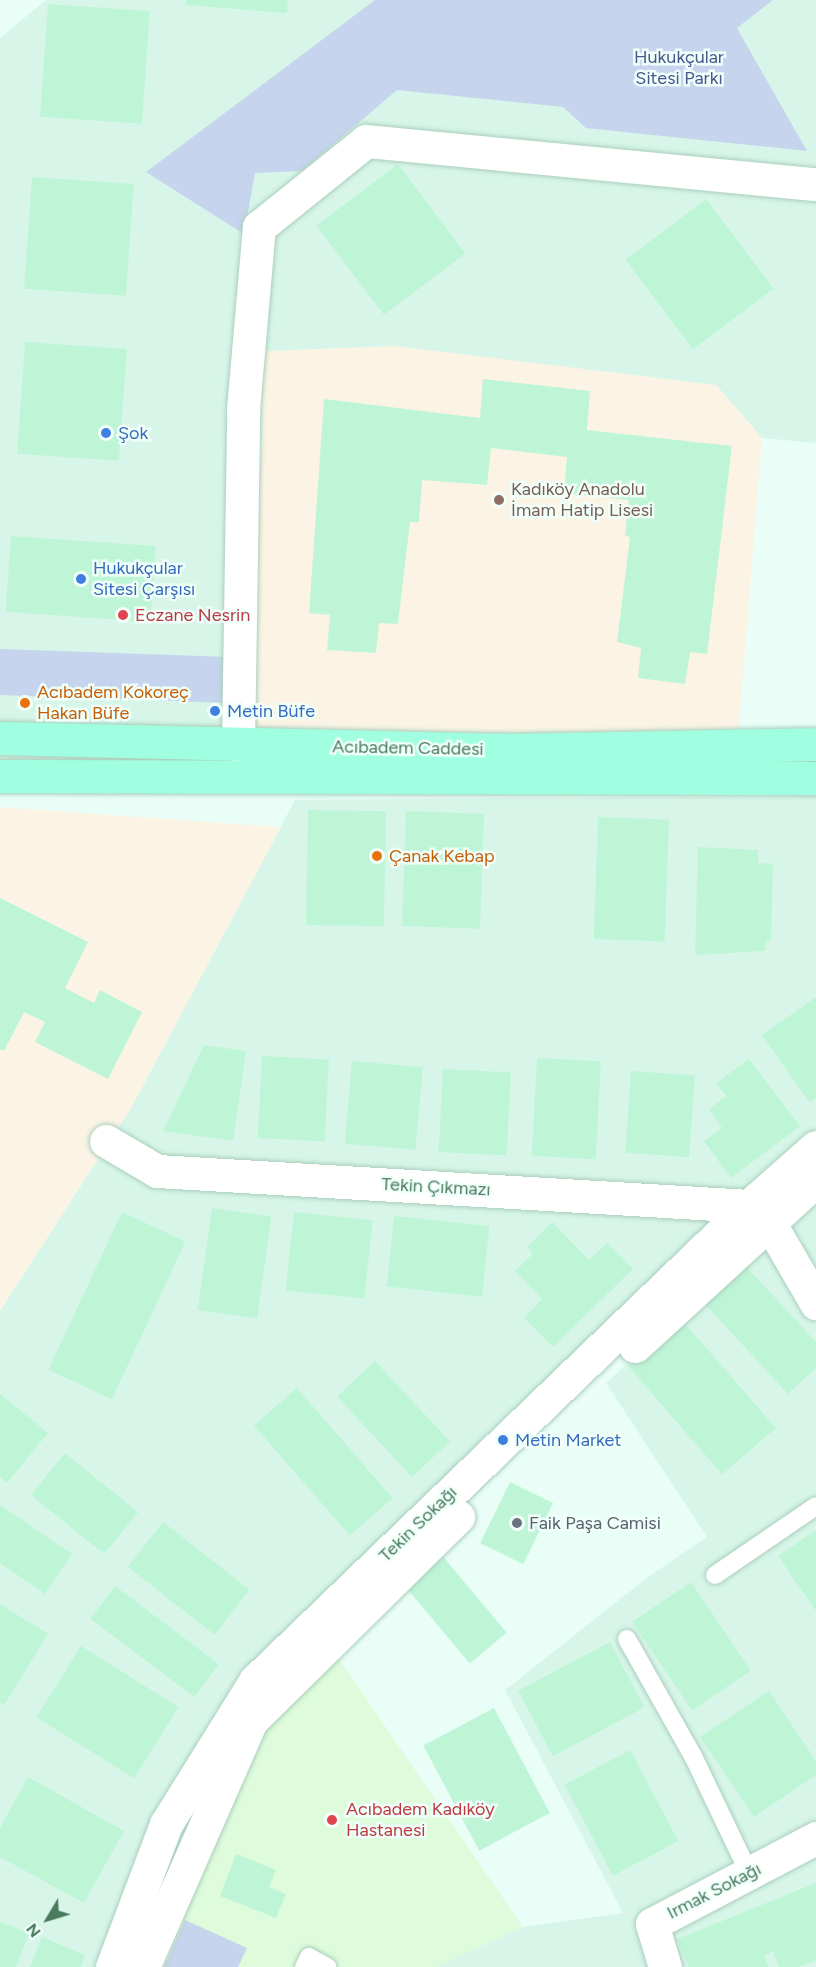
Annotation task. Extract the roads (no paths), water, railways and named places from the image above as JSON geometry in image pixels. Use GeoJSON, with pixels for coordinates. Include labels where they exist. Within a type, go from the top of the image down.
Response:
{"type":"FeatureCollection","features":[{"type":"Feature","properties":{"kind":"main road","name":"Acıbadem Caddesi"},"geometry":{"type":"LineString","coordinates":[[0,738],[510,750],[816,744]]}},
{"type":"Feature","properties":{"kind":"main road","name":"Acıbadem Caddesi"},"geometry":{"type":"LineString","coordinates":[[0,776],[816,778]]}},
{"type":"Feature","properties":{"kind":"street"},"geometry":{"type":"LineString","coordinates":[[238,745],[243,409],[259,227],[366,141],[816,184]]}},
{"type":"Feature","properties":{"kind":"street","name":"Tekin Çıkmazı"},"geometry":{"type":"LineString","coordinates":[[106,1141],[157,1171],[759,1214]]}},
{"type":"Feature","properties":{"kind":"street","name":"Tekin Sokağı"},"geometry":{"type":"LineString","coordinates":[[142,1967],[251,1721],[759,1214],[816,1147]]}},
{"type":"Feature","properties":{"kind":"street","name":"Tekin Sokağı"},"geometry":{"type":"LineString","coordinates":[[112,1967],[166,1824],[255,1681],[759,1214],[816,1180]]}},
{"type":"Feature","properties":{"kind":"street"},"geometry":{"type":"LineString","coordinates":[[759,1214],[816,1303]]}},
{"type":"Feature","properties":{"kind":"street","name":"Irmak Sokağı"},"geometry":{"type":"LineString","coordinates":[[664,1967],[652,1924],[816,1838]]}},
{"type":"Feature","properties":{"kind":"lane"},"geometry":{"type":"LineString","coordinates":[[715,1575],[816,1506]]}},
{"type":"Feature","properties":{"kind":"lane"},"geometry":{"type":"LineString","coordinates":[[627,1639],[693,1756],[749,1873]]}},
{"type":"Feature","properties":{"kind":"lane"},"geometry":{"type":"LineString","coordinates":[[304,1967],[309,1957],[327,1967]]}},
{"type":"Feature","properties":{"kind":"place","name":"Şok"},"geometry":{"type":"Point","coordinates":[106,433]}},
{"type":"Feature","properties":{"kind":"place","name":"Kadıköy Anadolu İmam Hatip Lisesi"},"geometry":{"type":"Point","coordinates":[499,500]}},
{"type":"Feature","properties":{"kind":"place","name":"Hukukçular Sitesi Çarşısı"},"geometry":{"type":"Point","coordinates":[81,579]}},
{"type":"Feature","properties":{"kind":"place","name":"Eczane Nesrin"},"geometry":{"type":"Point","coordinates":[123,615]}},
{"type":"Feature","properties":{"kind":"place","name":"Acıbadem Kokoreç Hakan Büfe"},"geometry":{"type":"Point","coordinates":[25,703]}},
{"type":"Feature","properties":{"kind":"place","name":"Metin Büfe"},"geometry":{"type":"Point","coordinates":[215,711]}},
{"type":"Feature","properties":{"kind":"place","name":"Çanak Kebap"},"geometry":{"type":"Point","coordinates":[377,856]}},
{"type":"Feature","properties":{"kind":"place","name":"Metin Market"},"geometry":{"type":"Point","coordinates":[503,1440]}},
{"type":"Feature","properties":{"kind":"place","name":"Faik Paşa Camisi"},"geometry":{"type":"Point","coordinates":[517,1523]}},
{"type":"Feature","properties":{"kind":"place","name":"Acıbadem Kadıköy Hastanesi"},"geometry":{"type":"Point","coordinates":[332,1820]}},
{"type":"Feature","properties":{"kind":"park label","name":"Hukukçular Sitesi Parkı"},"geometry":{"type":"Point","coordinates":[679,68]}}]}
